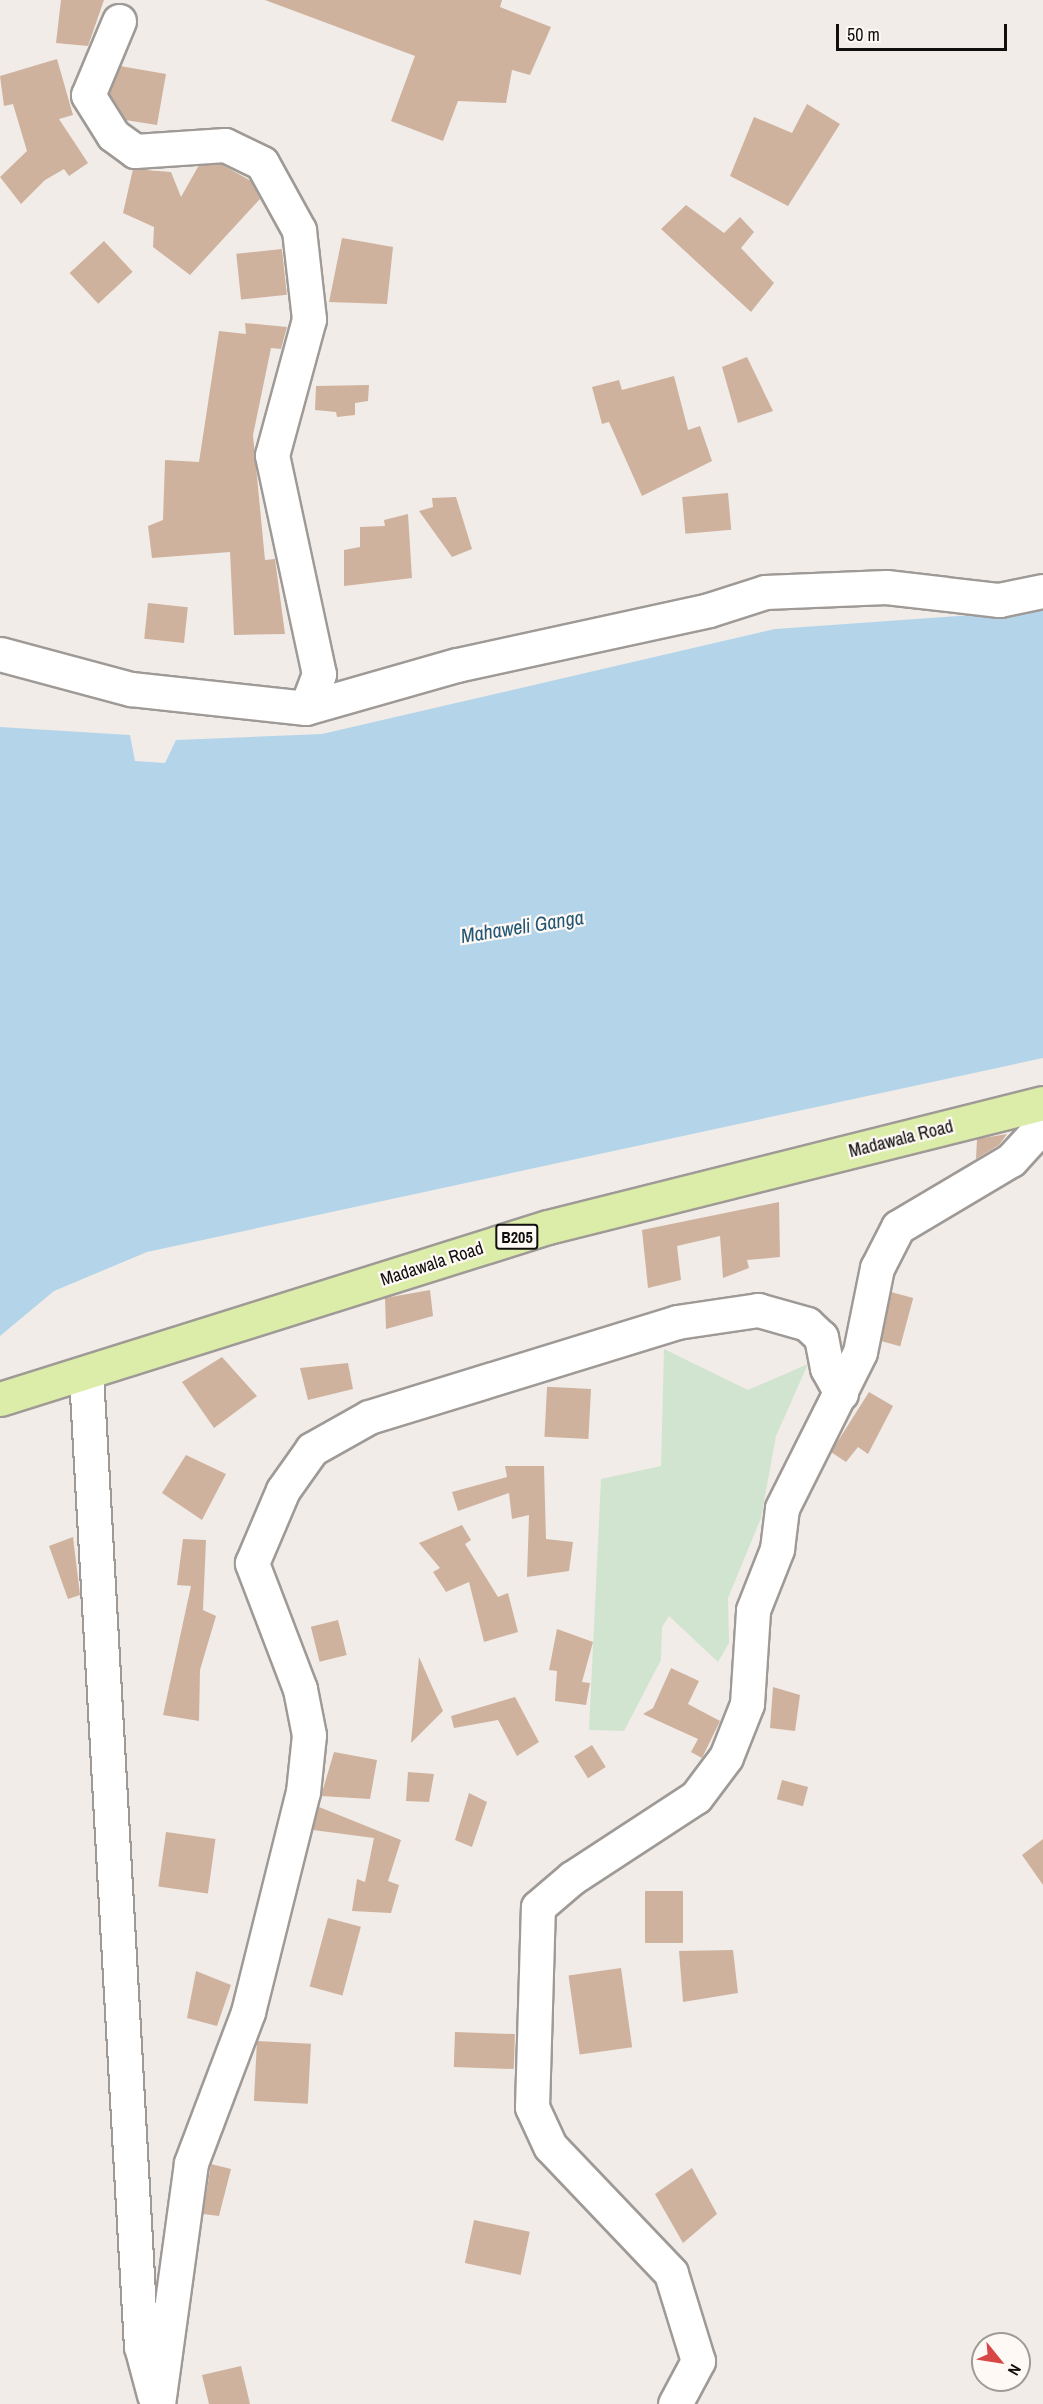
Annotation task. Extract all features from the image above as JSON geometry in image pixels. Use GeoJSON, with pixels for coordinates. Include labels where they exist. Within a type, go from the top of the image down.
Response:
{"type":"FeatureCollection","features":[{"type":"Feature","properties":{"kind":"main road","name":"Madawala Road"},"geometry":{"type":"LineString","coordinates":[[0,1399],[86,1375],[548,1227],[1043,1103]]}},
{"type":"Feature","properties":{"kind":"street"},"geometry":{"type":"LineString","coordinates":[[119,21],[88,95],[112,135],[135,151],[225,145],[262,163],[299,230],[309,319],[272,455],[319,674],[306,708]]}},
{"type":"Feature","properties":{"kind":"street"},"geometry":{"type":"LineString","coordinates":[[0,654],[131,689],[306,708],[457,665],[709,610],[765,592],[886,586],[999,600],[1043,591]]}},
{"type":"Feature","properties":{"kind":"street"},"geometry":{"type":"LineString","coordinates":[[675,2404],[698,2361],[671,2273],[550,2146],[532,2107],[538,1907],[572,1878],[696,1797],[726,1757],[747,1704],[753,1610],[777,1549],[782,1508],[860,1352],[877,1268],[898,1227],[1011,1160],[1043,1125]]}},
{"type":"Feature","properties":{"kind":"street"},"geometry":{"type":"LineString","coordinates":[[157,2404],[191,2163],[248,2012],[303,1792],[309,1735],[300,1689],[252,1563],[283,1490],[312,1449],[369,1417],[677,1322],[758,1311],[807,1324],[821,1337],[827,1368],[841,1393]]}},
{"type":"Feature","properties":{"kind":"street"},"geometry":{"type":"LineString","coordinates":[[86,1375],[141,2346],[157,2404]]}},
{"type":"Feature","properties":{"kind":"green space"},"geometry":{"type":"Polygon","coordinates":[[[664,1349],[748,1390],[808,1364],[776,1436],[761,1518],[728,1598],[729,1643],[718,1662],[669,1616],[662,1627],[661,1660],[624,1731],[589,1730],[601,1479],[661,1466],[664,1349]]]}},
{"type":"Feature","properties":{"kind":"water","name":"Mahaweli Ganga"},"geometry":{"type":"Polygon","coordinates":[[[1043,610],[1043,1058],[147,1252],[54,1291],[0,1336],[0,727],[130,735],[135,761],[165,763],[176,740],[322,734],[775,629],[1043,610]]]}},
{"type":"Feature","properties":{"kind":"building"},"geometry":{"type":"Polygon","coordinates":[[[61,0],[104,0],[88,46],[56,43],[61,0]]]}},
{"type":"Feature","properties":{"kind":"building"},"geometry":{"type":"Polygon","coordinates":[[[265,0],[502,0],[500,7],[551,27],[530,75],[512,70],[506,103],[458,101],[443,141],[391,121],[415,56],[265,0]]]}},
{"type":"Feature","properties":{"kind":"building"},"geometry":{"type":"Polygon","coordinates":[[[57,59],[73,115],[59,119],[88,163],[69,176],[64,169],[45,180],[21,204],[0,177],[27,151],[13,104],[4,106],[0,76],[57,59]]]}},
{"type":"Feature","properties":{"kind":"building"},"geometry":{"type":"Polygon","coordinates":[[[120,66],[166,74],[157,125],[125,120],[109,94],[120,66]]]}},
{"type":"Feature","properties":{"kind":"building"},"geometry":{"type":"Polygon","coordinates":[[[807,104],[840,124],[788,206],[730,176],[754,117],[792,133],[807,104]]]}},
{"type":"Feature","properties":{"kind":"building"},"geometry":{"type":"Polygon","coordinates":[[[221,164],[251,181],[260,199],[190,275],[153,247],[154,227],[123,213],[133,169],[171,172],[181,197],[199,165],[221,164]]]}},
{"type":"Feature","properties":{"kind":"building"},"geometry":{"type":"Polygon","coordinates":[[[686,205],[724,233],[740,217],[754,232],[741,248],[774,283],[751,312],[661,229],[686,205]]]}},
{"type":"Feature","properties":{"kind":"building"},"geometry":{"type":"Polygon","coordinates":[[[342,238],[393,247],[387,304],[329,302],[342,238]]]}},
{"type":"Feature","properties":{"kind":"building"},"geometry":{"type":"Polygon","coordinates":[[[104,241],[133,272],[98,304],[70,273],[104,241]]]}},
{"type":"Feature","properties":{"kind":"building"},"geometry":{"type":"Polygon","coordinates":[[[282,249],[287,295],[241,300],[236,254],[282,249]]]}},
{"type":"Feature","properties":{"kind":"building"},"geometry":{"type":"Polygon","coordinates":[[[245,323],[287,327],[281,349],[271,348],[253,435],[265,560],[275,559],[285,634],[234,635],[230,552],[152,558],[148,526],[163,520],[165,460],[199,462],[219,331],[246,334],[245,323]]]}},
{"type":"Feature","properties":{"kind":"building"},"geometry":{"type":"Polygon","coordinates":[[[747,357],[773,411],[738,423],[722,367],[747,357]]]}},
{"type":"Feature","properties":{"kind":"building"},"geometry":{"type":"Polygon","coordinates":[[[674,376],[688,430],[700,426],[712,461],[642,496],[609,422],[602,424],[592,387],[619,380],[622,390],[674,376]]]}},
{"type":"Feature","properties":{"kind":"building"},"geometry":{"type":"Polygon","coordinates":[[[369,385],[368,401],[355,403],[355,415],[337,417],[336,412],[315,410],[316,386],[369,385]]]}},
{"type":"Feature","properties":{"kind":"building"},"geometry":{"type":"Polygon","coordinates":[[[728,493],[731,530],[685,534],[682,497],[728,493]]]}},
{"type":"Feature","properties":{"kind":"building"},"geometry":{"type":"Polygon","coordinates":[[[456,497],[472,549],[452,557],[419,511],[433,507],[432,498],[456,497]]]}},
{"type":"Feature","properties":{"kind":"building"},"geometry":{"type":"Polygon","coordinates":[[[408,514],[412,578],[344,586],[344,550],[360,547],[360,527],[385,526],[384,520],[408,514]]]}},
{"type":"Feature","properties":{"kind":"building"},"geometry":{"type":"Polygon","coordinates":[[[148,603],[188,607],[184,643],[144,639],[148,603]]]}},
{"type":"Feature","properties":{"kind":"building"},"geometry":{"type":"Polygon","coordinates":[[[1007,1134],[999,1145],[976,1159],[977,1139],[1007,1134]]]}},
{"type":"Feature","properties":{"kind":"building"},"geometry":{"type":"Polygon","coordinates":[[[779,1202],[780,1257],[747,1260],[749,1268],[723,1278],[720,1236],[677,1246],[681,1280],[648,1288],[642,1230],[779,1202]]]}},
{"type":"Feature","properties":{"kind":"building"},"geometry":{"type":"Polygon","coordinates":[[[430,1290],[433,1316],[386,1329],[385,1298],[430,1290]]]}},
{"type":"Feature","properties":{"kind":"building"},"geometry":{"type":"Polygon","coordinates":[[[891,1292],[913,1298],[900,1346],[878,1340],[891,1292]]]}},
{"type":"Feature","properties":{"kind":"building"},"geometry":{"type":"Polygon","coordinates":[[[222,1357],[257,1396],[214,1428],[182,1382],[222,1357]]]}},
{"type":"Feature","properties":{"kind":"building"},"geometry":{"type":"Polygon","coordinates":[[[348,1363],[353,1389],[308,1400],[300,1368],[348,1363]]]}},
{"type":"Feature","properties":{"kind":"building"},"geometry":{"type":"Polygon","coordinates":[[[547,1387],[591,1389],[588,1439],[544,1437],[547,1387]]]}},
{"type":"Feature","properties":{"kind":"building"},"geometry":{"type":"Polygon","coordinates":[[[869,1392],[893,1406],[868,1454],[858,1447],[846,1462],[831,1452],[869,1392]]]}},
{"type":"Feature","properties":{"kind":"building"},"geometry":{"type":"Polygon","coordinates":[[[186,1455],[226,1474],[202,1520],[162,1493],[186,1455]]]}},
{"type":"Feature","properties":{"kind":"building"},"geometry":{"type":"Polygon","coordinates":[[[505,1466],[544,1466],[546,1539],[573,1542],[569,1571],[527,1577],[529,1515],[512,1519],[509,1493],[458,1511],[452,1492],[507,1477],[505,1466]]]}},
{"type":"Feature","properties":{"kind":"building"},"geometry":{"type":"Polygon","coordinates":[[[462,1525],[471,1540],[465,1544],[498,1597],[508,1593],[518,1632],[484,1642],[469,1582],[446,1592],[433,1572],[440,1568],[419,1543],[462,1525]]]}},
{"type":"Feature","properties":{"kind":"building"},"geometry":{"type":"Polygon","coordinates":[[[73,1537],[80,1595],[68,1599],[49,1546],[73,1537]]]}},
{"type":"Feature","properties":{"kind":"building"},"geometry":{"type":"Polygon","coordinates":[[[183,1539],[206,1540],[203,1610],[216,1616],[200,1670],[199,1721],[163,1715],[191,1586],[177,1585],[183,1539]]]}},
{"type":"Feature","properties":{"kind":"building"},"geometry":{"type":"Polygon","coordinates":[[[338,1620],[347,1655],[320,1662],[311,1627],[338,1620]]]}},
{"type":"Feature","properties":{"kind":"building"},"geometry":{"type":"Polygon","coordinates":[[[557,1629],[593,1642],[582,1682],[590,1683],[586,1705],[555,1701],[557,1671],[549,1670],[557,1629]]]}},
{"type":"Feature","properties":{"kind":"building"},"geometry":{"type":"Polygon","coordinates":[[[419,1657],[443,1711],[411,1743],[419,1657]]]}},
{"type":"Feature","properties":{"kind":"building"},"geometry":{"type":"Polygon","coordinates":[[[671,1668],[699,1681],[688,1704],[720,1721],[702,1758],[691,1752],[698,1739],[643,1714],[653,1708],[671,1668]]]}},
{"type":"Feature","properties":{"kind":"building"},"geometry":{"type":"Polygon","coordinates":[[[773,1687],[800,1695],[795,1731],[770,1728],[773,1687]]]}},
{"type":"Feature","properties":{"kind":"building"},"geometry":{"type":"Polygon","coordinates":[[[515,1697],[539,1742],[517,1756],[498,1720],[454,1728],[451,1716],[515,1697]]]}},
{"type":"Feature","properties":{"kind":"building"},"geometry":{"type":"Polygon","coordinates":[[[592,1745],[606,1767],[588,1778],[574,1756],[592,1745]]]}},
{"type":"Feature","properties":{"kind":"building"},"geometry":{"type":"Polygon","coordinates":[[[334,1752],[377,1760],[370,1799],[321,1796],[334,1752]]]}},
{"type":"Feature","properties":{"kind":"building"},"geometry":{"type":"Polygon","coordinates":[[[408,1772],[434,1774],[429,1802],[406,1801],[408,1772]]]}},
{"type":"Feature","properties":{"kind":"building"},"geometry":{"type":"Polygon","coordinates":[[[782,1780],[808,1787],[803,1806],[777,1799],[782,1780]]]}},
{"type":"Feature","properties":{"kind":"building"},"geometry":{"type":"Polygon","coordinates":[[[469,1793],[487,1802],[472,1847],[455,1840],[469,1793]]]}},
{"type":"Feature","properties":{"kind":"building"},"geometry":{"type":"Polygon","coordinates":[[[319,1807],[401,1840],[388,1881],[399,1885],[391,1913],[352,1911],[357,1879],[365,1882],[374,1838],[313,1830],[319,1807]]]}},
{"type":"Feature","properties":{"kind":"building"},"geometry":{"type":"Polygon","coordinates":[[[166,1832],[216,1839],[208,1893],[158,1886],[166,1832]]]}},
{"type":"Feature","properties":{"kind":"building"},"geometry":{"type":"Polygon","coordinates":[[[1043,1839],[1043,1885],[1022,1855],[1043,1839]]]}},
{"type":"Feature","properties":{"kind":"building"},"geometry":{"type":"Polygon","coordinates":[[[645,1891],[683,1891],[683,1943],[645,1943],[645,1891]]]}},
{"type":"Feature","properties":{"kind":"building"},"geometry":{"type":"Polygon","coordinates":[[[328,1918],[361,1927],[342,1995],[310,1987],[328,1918]]]}},
{"type":"Feature","properties":{"kind":"building"},"geometry":{"type":"Polygon","coordinates":[[[733,1950],[738,1993],[683,2002],[679,1951],[733,1950]]]}},
{"type":"Feature","properties":{"kind":"building"},"geometry":{"type":"Polygon","coordinates":[[[621,1968],[632,2047],[580,2055],[569,1975],[621,1968]]]}},
{"type":"Feature","properties":{"kind":"building"},"geometry":{"type":"Polygon","coordinates":[[[196,1971],[231,1985],[217,2026],[187,2018],[196,1971]]]}},
{"type":"Feature","properties":{"kind":"building"},"geometry":{"type":"Polygon","coordinates":[[[455,2032],[515,2034],[514,2069],[454,2067],[455,2032]]]}},
{"type":"Feature","properties":{"kind":"building"},"geometry":{"type":"Polygon","coordinates":[[[257,2041],[311,2044],[308,2104],[254,2101],[257,2041]]]}},
{"type":"Feature","properties":{"kind":"building"},"geometry":{"type":"Polygon","coordinates":[[[211,2164],[231,2169],[219,2216],[203,2214],[211,2164]]]}},
{"type":"Feature","properties":{"kind":"building"},"geometry":{"type":"Polygon","coordinates":[[[692,2168],[717,2214],[683,2243],[655,2194],[692,2168]]]}},
{"type":"Feature","properties":{"kind":"building"},"geometry":{"type":"Polygon","coordinates":[[[474,2220],[530,2232],[521,2275],[465,2263],[474,2220]]]}},
{"type":"Feature","properties":{"kind":"building"},"geometry":{"type":"Polygon","coordinates":[[[241,2366],[250,2404],[209,2404],[202,2375],[241,2366]]]}}]}
